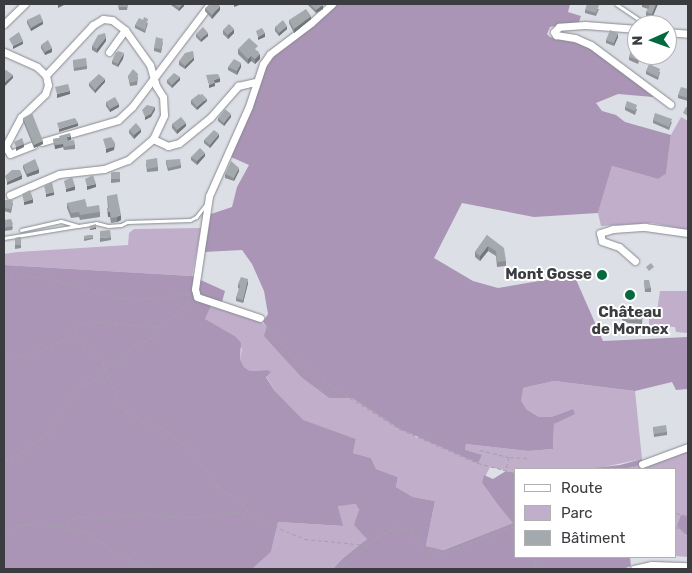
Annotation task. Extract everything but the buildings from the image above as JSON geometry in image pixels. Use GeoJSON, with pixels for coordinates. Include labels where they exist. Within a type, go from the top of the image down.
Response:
{"type":"FeatureCollection","features":[{"type":"Feature","properties":{"kind":"street"},"geometry":{"type":"LineString","coordinates":[[4,24],[25,4]]}},
{"type":"Feature","properties":{"kind":"street"},"geometry":{"type":"LineString","coordinates":[[42,142],[108,125],[118,120],[132,107],[197,18],[210,4]]}},
{"type":"Feature","properties":{"kind":"street"},"geometry":{"type":"LineString","coordinates":[[260,318],[199,299],[195,293],[208,202],[249,106],[256,82],[270,54],[311,23],[332,4]]}},
{"type":"Feature","properties":{"kind":"street"},"geometry":{"type":"LineString","coordinates":[[10,195],[59,174],[104,170],[139,153],[153,140],[165,109],[163,97],[156,86],[148,62],[125,30],[112,20],[97,22],[46,76]]}},
{"type":"Feature","properties":{"kind":"street"},"geometry":{"type":"LineString","coordinates":[[627,28],[585,25],[559,27],[554,32],[556,35],[575,38],[591,44],[670,104]]}},
{"type":"Feature","properties":{"kind":"street"},"geometry":{"type":"LineString","coordinates":[[109,52],[125,30]]}},
{"type":"Feature","properties":{"kind":"street"},"geometry":{"type":"LineString","coordinates":[[4,52],[28,61],[46,76],[47,92],[24,113],[5,148],[10,154],[33,145]]}},
{"type":"Feature","properties":{"kind":"street"},"geometry":{"type":"LineString","coordinates":[[153,140],[168,146],[179,143],[210,118],[238,86],[256,82]]}},
{"type":"Feature","properties":{"kind":"street"},"geometry":{"type":"LineString","coordinates":[[635,261],[619,247],[602,241],[600,233],[612,229],[639,227],[662,228],[688,233]]}},
{"type":"Feature","properties":{"kind":"street"},"geometry":{"type":"LineString","coordinates":[[642,464],[688,447]]}},
{"type":"Feature","properties":{"kind":"street"},"geometry":{"type":"LineString","coordinates":[[634,569],[652,565],[688,566]]}},
{"type":"Feature","properties":{"kind":"lane"},"geometry":{"type":"LineString","coordinates":[[616,4],[632,15]]}},
{"type":"Feature","properties":{"kind":"lane"},"geometry":{"type":"LineString","coordinates":[[4,238],[96,223],[108,226],[127,222],[190,220],[196,217],[208,202]]}},
{"type":"Feature","properties":{"kind":"lane"},"geometry":{"type":"LineString","coordinates":[[21,230],[61,221],[78,226]]}},
{"type":"Feature","properties":{"kind":"path"},"geometry":{"type":"LineString","coordinates":[[4,272],[55,280],[134,299],[195,293]]}},
{"type":"Feature","properties":{"kind":"path"},"geometry":{"type":"LineString","coordinates":[[4,461],[17,456],[47,434],[74,391],[81,385],[100,377],[107,366],[121,362],[131,347],[152,337],[158,327],[176,314],[195,293]]}},
{"type":"Feature","properties":{"kind":"path"},"geometry":{"type":"LineString","coordinates":[[260,318],[304,367],[416,437],[478,463],[514,473]]}},
{"type":"Feature","properties":{"kind":"path"},"geometry":{"type":"LineString","coordinates":[[4,358],[32,354],[66,339],[82,323],[158,327]]}},
{"type":"Feature","properties":{"kind":"path"},"geometry":{"type":"LineString","coordinates":[[75,332],[83,346],[100,356],[117,398],[125,410],[141,421],[162,428],[194,452],[218,486],[242,503],[250,516]]}},
{"type":"Feature","properties":{"kind":"path"},"geometry":{"type":"LineString","coordinates":[[480,450],[509,457],[528,458]]}},
{"type":"Feature","properties":{"kind":"path"},"geometry":{"type":"LineString","coordinates":[[506,471],[509,457]]}},
{"type":"Feature","properties":{"kind":"path"},"geometry":{"type":"LineString","coordinates":[[624,468],[642,464]]}},
{"type":"Feature","properties":{"kind":"path"},"geometry":{"type":"LineString","coordinates":[[60,526],[78,516],[101,518],[148,513],[160,516],[200,517],[226,512],[250,516],[304,539],[367,545]]}},
{"type":"Feature","properties":{"kind":"path"},"geometry":{"type":"LineString","coordinates":[[4,533],[18,525],[60,526],[89,533],[115,553],[156,569]]}},
{"type":"Feature","properties":{"kind":"path"},"geometry":{"type":"LineString","coordinates":[[340,569],[367,545],[397,527],[412,529],[422,549],[440,552],[456,549],[514,526]]}},
{"type":"Feature","properties":{"kind":"green space"},"geometry":{"type":"Polygon","coordinates":[[[681,117],[688,121],[688,230],[652,223],[601,226],[598,213],[612,166],[658,179],[666,174],[671,135],[681,117]]]}},
{"type":"Feature","properties":{"kind":"green space"},"geometry":{"type":"Polygon","coordinates":[[[201,228],[192,276],[4,265],[4,254],[128,245],[129,233],[134,229],[201,228]]]}},
{"type":"Feature","properties":{"kind":"green space"},"geometry":{"type":"Polygon","coordinates":[[[660,291],[688,291],[688,333],[676,332],[675,327],[649,326],[649,312],[657,311],[660,291]]]}},
{"type":"Feature","properties":{"kind":"green space"},"geometry":{"type":"Polygon","coordinates":[[[210,306],[253,317],[267,326],[287,361],[302,378],[329,398],[352,398],[416,437],[465,449],[466,444],[528,451],[553,449],[554,424],[573,409],[551,417],[539,417],[526,409],[507,406],[523,388],[554,381],[635,391],[642,459],[599,468],[514,468],[514,473],[490,467],[482,483],[514,523],[442,550],[426,546],[435,501],[413,497],[396,487],[398,477],[376,469],[371,458],[353,453],[356,439],[303,421],[274,390],[266,376],[270,373],[267,370],[250,371],[244,367],[240,359],[242,349],[205,319],[210,306]]]}},
{"type":"Feature","properties":{"kind":"green space"},"geometry":{"type":"Polygon","coordinates":[[[688,450],[688,516],[685,535],[688,537],[688,557],[677,556],[677,468],[624,468],[688,450]]]}},
{"type":"Feature","properties":{"kind":"green space"},"geometry":{"type":"Polygon","coordinates":[[[357,504],[367,539],[342,559],[333,569],[252,569],[271,552],[278,522],[342,526],[338,505],[357,504]]]}},
{"type":"Feature","properties":{"kind":"shaded area"},"geometry":{"type":"Polygon","coordinates":[[[338,4],[570,4],[568,12],[581,16],[579,22],[550,27],[547,34],[550,37],[586,45],[654,94],[653,97],[618,94],[596,103],[602,111],[616,115],[625,122],[671,135],[666,174],[658,179],[612,166],[598,213],[534,217],[462,203],[434,258],[473,281],[498,288],[574,275],[603,341],[688,337],[688,389],[676,390],[672,382],[635,391],[554,381],[523,388],[521,401],[526,409],[539,417],[551,417],[573,409],[575,414],[554,424],[553,449],[528,451],[466,444],[465,450],[482,455],[478,463],[400,429],[352,398],[329,398],[302,378],[264,336],[267,326],[263,322],[268,314],[264,291],[252,264],[242,250],[204,252],[211,214],[232,207],[237,187],[249,165],[231,157],[252,107],[265,68],[273,56],[338,4]]]}},
{"type":"Feature","properties":{"kind":"shaded area"},"geometry":{"type":"Polygon","coordinates":[[[4,265],[192,276],[225,291],[222,302],[213,301],[205,319],[236,337],[241,343],[240,359],[244,367],[250,371],[267,370],[271,372],[266,377],[274,390],[303,420],[356,439],[353,453],[371,458],[376,469],[398,477],[396,487],[413,497],[435,501],[426,546],[443,550],[513,523],[482,483],[484,475],[493,479],[506,471],[514,473],[514,558],[630,558],[631,566],[623,569],[333,569],[342,559],[367,539],[354,525],[359,510],[356,504],[338,506],[343,526],[278,522],[271,552],[252,569],[4,569],[4,265]]]}},
{"type":"Feature","properties":{"kind":"shaded area"},"geometry":{"type":"Polygon","coordinates":[[[642,459],[642,464],[627,468],[594,468],[620,465],[642,459]]]}},
{"type":"Feature","properties":{"kind":"shaded area"},"geometry":{"type":"Polygon","coordinates":[[[688,513],[688,537],[677,526],[681,515],[687,516],[688,513]]]}},
{"type":"Feature","properties":{"kind":"place","name":"Mont Gosse"},"geometry":{"type":"Point","coordinates":[602,275]}},
{"type":"Feature","properties":{"kind":"place","name":"Château de Mornex"},"geometry":{"type":"Point","coordinates":[630,295]}}]}
